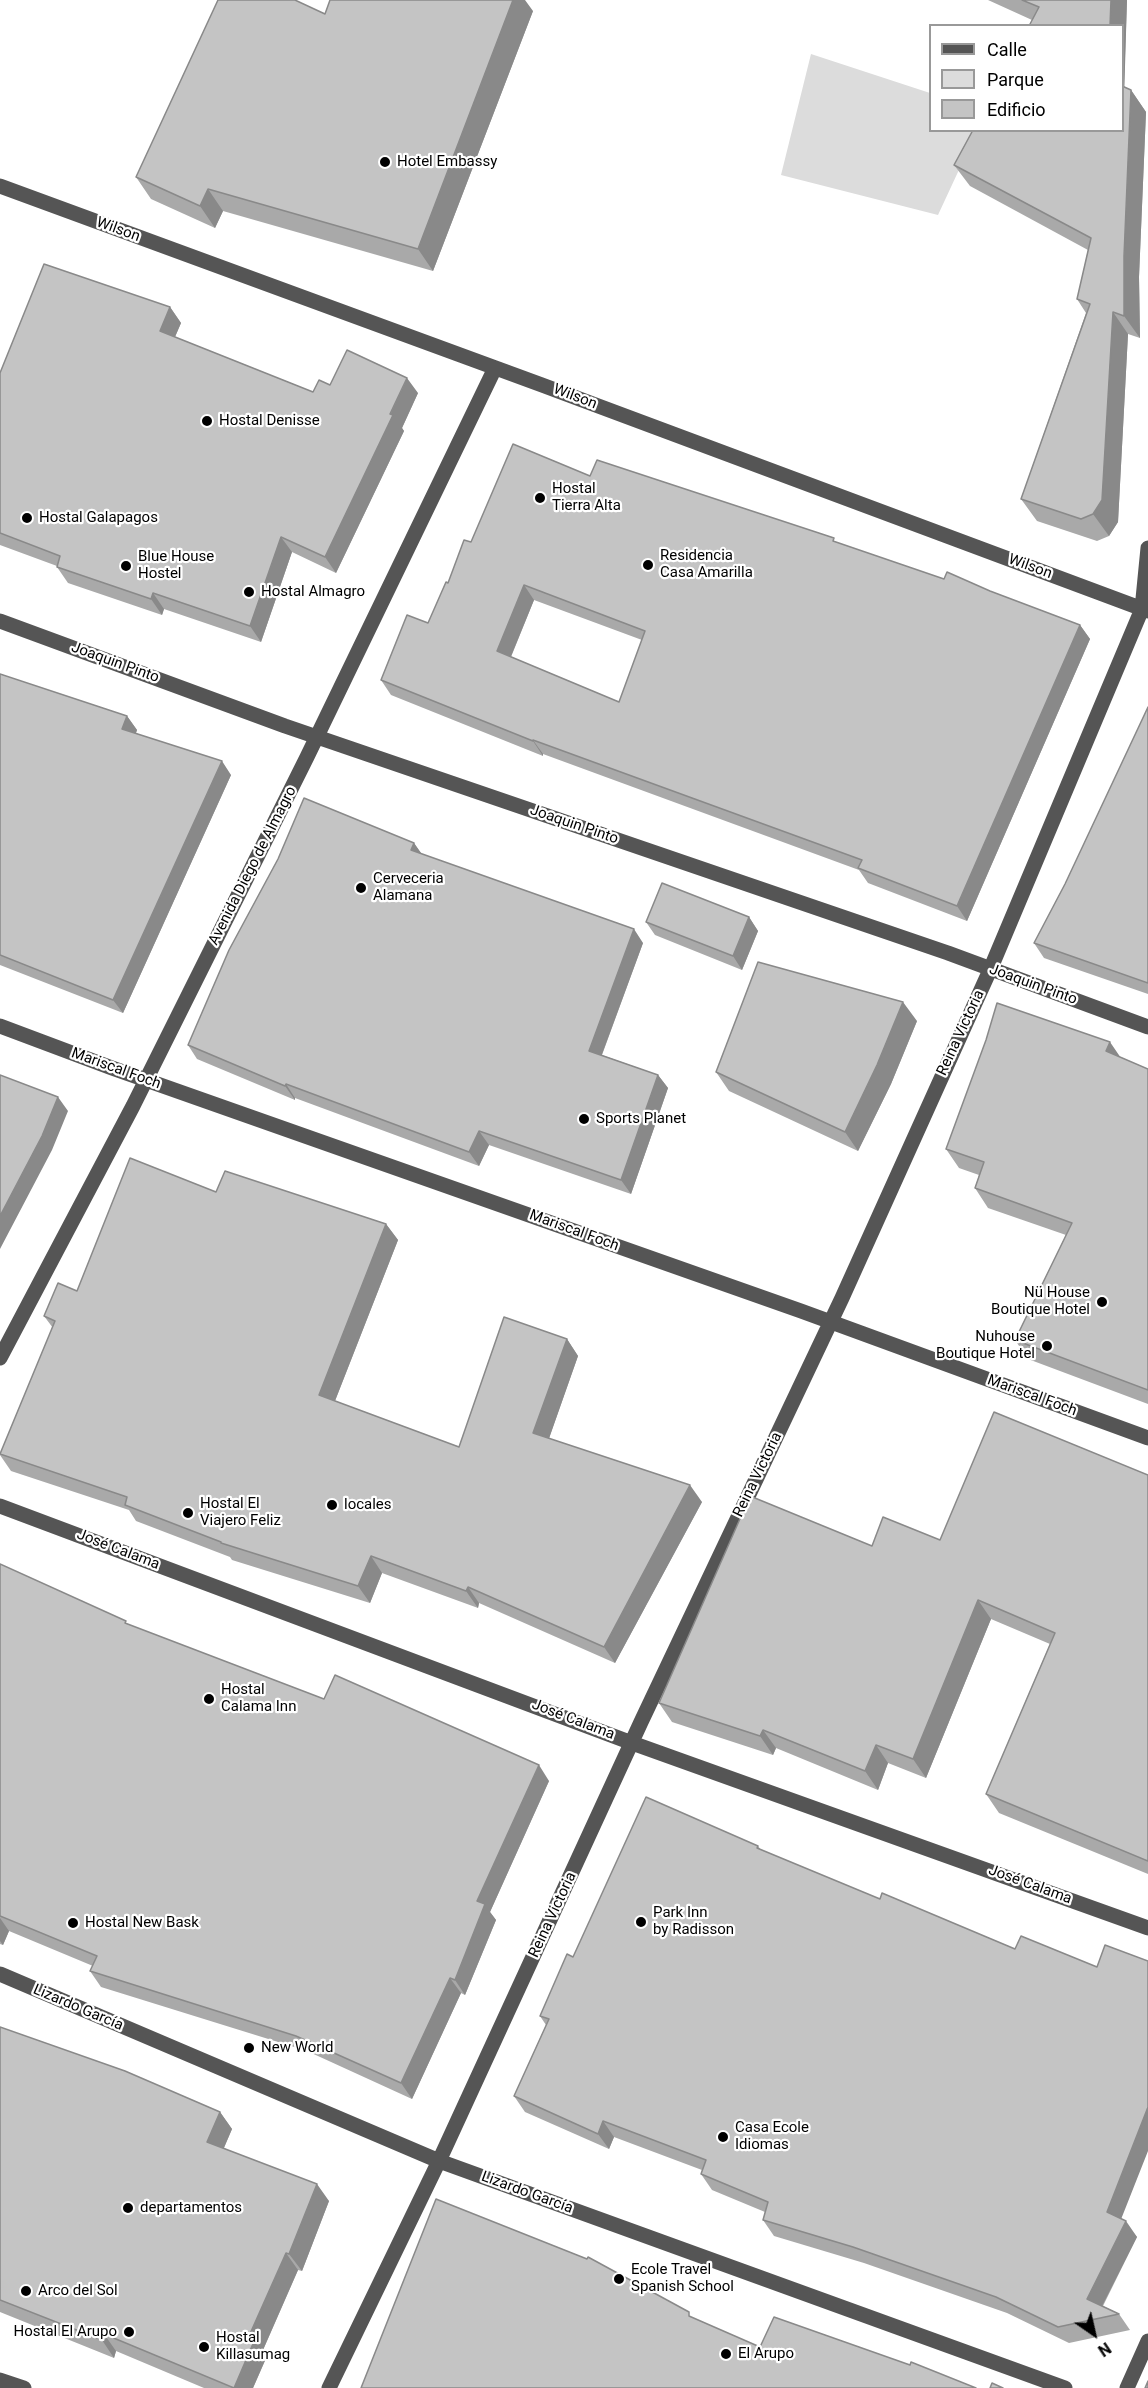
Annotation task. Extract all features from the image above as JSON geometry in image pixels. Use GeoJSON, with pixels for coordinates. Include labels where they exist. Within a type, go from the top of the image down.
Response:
{"type":"FeatureCollection","features":[{"type":"Feature","properties":{"kind":"street","name":"Wilson"},"geometry":{"type":"LineString","coordinates":[[0,186],[1145,610]]}},
{"type":"Feature","properties":{"kind":"street","name":"Avenida Diego de Almagro"},"geometry":{"type":"LineString","coordinates":[[0,1358],[146,1079],[317,737],[495,368]]}},
{"type":"Feature","properties":{"kind":"street","name":"Reina Victoria"},"geometry":{"type":"LineString","coordinates":[[329,2388],[439,2161],[830,1322],[990,970],[1145,610],[1148,548]]}},
{"type":"Feature","properties":{"kind":"street","name":"Joaquin Pinto"},"geometry":{"type":"LineString","coordinates":[[0,621],[317,737],[948,952],[990,970],[1148,1027]]}},
{"type":"Feature","properties":{"kind":"street","name":"Mariscal Foch"},"geometry":{"type":"LineString","coordinates":[[0,1026],[1148,1438]]}},
{"type":"Feature","properties":{"kind":"street","name":"José Calama"},"geometry":{"type":"LineString","coordinates":[[0,1506],[632,1743],[1148,1928]]}},
{"type":"Feature","properties":{"kind":"street","name":"Lizardo García"},"geometry":{"type":"LineString","coordinates":[[0,1974],[439,2161],[1065,2388]]}},
{"type":"Feature","properties":{"kind":"street"},"geometry":{"type":"LineString","coordinates":[[1127,2388],[1148,2341]]}},
{"type":"Feature","properties":{"kind":"street"},"geometry":{"type":"LineString","coordinates":[[0,2380],[24,2388]]}},
{"type":"Feature","properties":{"kind":"green space"},"geometry":{"type":"Polygon","coordinates":[[[811,54],[929,93],[929,132],[977,132],[938,215],[781,175],[811,54]]]}},
{"type":"Feature","properties":{"kind":"building"},"geometry":{"type":"Polygon","coordinates":[[[218,0],[295,0],[325,14],[330,0],[513,0],[418,249],[208,189],[200,206],[136,177],[218,0]]]}},
{"type":"Feature","properties":{"kind":"building"},"geometry":{"type":"Polygon","coordinates":[[[1022,0],[1111,0],[1110,24],[1030,24],[1039,7],[1022,0]]]}},
{"type":"Feature","properties":{"kind":"building"},"geometry":{"type":"Polygon","coordinates":[[[1124,87],[1131,90],[1124,256],[1124,316],[1113,312],[1102,500],[1093,514],[1081,519],[1021,499],[1090,304],[1077,299],[1091,238],[954,165],[972,132],[1124,132],[1124,87]]]}},
{"type":"Feature","properties":{"kind":"building"},"geometry":{"type":"Polygon","coordinates":[[[44,264],[170,307],[160,331],[313,392],[319,380],[330,385],[347,350],[407,378],[390,414],[393,415],[325,557],[281,537],[250,626],[153,593],[151,599],[57,567],[60,556],[0,533],[0,373],[44,264]]]}},
{"type":"Feature","properties":{"kind":"building"},"geometry":{"type":"Polygon","coordinates":[[[513,444],[590,476],[597,460],[834,538],[833,541],[944,579],[947,572],[1080,625],[957,906],[858,868],[862,860],[533,741],[381,680],[407,615],[428,623],[446,582],[448,583],[464,540],[471,542],[513,444]],[[524,585],[497,651],[619,702],[645,631],[524,585]]]}},
{"type":"Feature","properties":{"kind":"building"},"geometry":{"type":"Polygon","coordinates":[[[0,674],[127,716],[122,729],[222,761],[113,1000],[0,955],[0,674]]]}},
{"type":"Feature","properties":{"kind":"building"},"geometry":{"type":"Polygon","coordinates":[[[1148,707],[1148,983],[1034,943],[1065,884],[1148,707]]]}},
{"type":"Feature","properties":{"kind":"building"},"geometry":{"type":"Polygon","coordinates":[[[304,798],[414,843],[411,850],[634,929],[589,1051],[658,1075],[621,1180],[479,1131],[469,1152],[286,1084],[285,1086],[188,1045],[229,950],[278,859],[304,798]]]}},
{"type":"Feature","properties":{"kind":"building"},"geometry":{"type":"Polygon","coordinates":[[[662,883],[749,917],[733,956],[646,922],[662,883]]]}},
{"type":"Feature","properties":{"kind":"building"},"geometry":{"type":"Polygon","coordinates":[[[758,962],[903,1002],[877,1065],[845,1132],[716,1072],[758,962]]]}},
{"type":"Feature","properties":{"kind":"building"},"geometry":{"type":"Polygon","coordinates":[[[997,1003],[1110,1042],[1106,1051],[1148,1069],[1148,1390],[1015,1340],[1072,1223],[975,1188],[984,1162],[946,1149],[986,1040],[997,1003]]]}},
{"type":"Feature","properties":{"kind":"building"},"geometry":{"type":"Polygon","coordinates":[[[0,1075],[58,1097],[42,1136],[0,1216],[0,1075]]]}},
{"type":"Feature","properties":{"kind":"building"},"geometry":{"type":"Polygon","coordinates":[[[130,1158],[216,1192],[225,1171],[386,1224],[319,1395],[459,1447],[504,1317],[567,1339],[533,1433],[690,1485],[604,1647],[468,1587],[466,1591],[371,1556],[358,1586],[221,1543],[125,1505],[127,1497],[0,1454],[55,1321],[44,1316],[58,1283],[77,1291],[130,1158]]]}},
{"type":"Feature","properties":{"kind":"building"},"geometry":{"type":"Polygon","coordinates":[[[994,1412],[1148,1475],[1148,1861],[986,1794],[1055,1633],[978,1600],[913,1759],[876,1745],[865,1771],[763,1730],[760,1736],[659,1703],[750,1496],[872,1546],[883,1517],[940,1540],[994,1412]]]}},
{"type":"Feature","properties":{"kind":"building"},"geometry":{"type":"Polygon","coordinates":[[[0,1564],[126,1621],[125,1623],[324,1699],[335,1675],[539,1765],[477,1901],[485,1904],[455,1980],[450,1978],[401,2083],[296,2036],[90,1971],[97,1956],[0,1916],[0,1564]]]}},
{"type":"Feature","properties":{"kind":"building"},"geometry":{"type":"Polygon","coordinates":[[[646,1797],[758,1846],[757,1848],[880,1899],[882,1893],[1015,1949],[1021,1936],[1097,1967],[1105,1945],[1148,1961],[1148,2107],[1107,2212],[1126,2221],[1087,2299],[1119,2314],[1058,2327],[996,2297],[853,2247],[763,2220],[768,2202],[701,2174],[706,2160],[603,2121],[598,2134],[514,2096],[549,2019],[540,2016],[567,1954],[573,1957],[646,1797]]]}},
{"type":"Feature","properties":{"kind":"building"},"geometry":{"type":"Polygon","coordinates":[[[0,2027],[125,2071],[220,2112],[207,2142],[317,2184],[289,2254],[286,2253],[249,2336],[255,2339],[234,2388],[104,2334],[102,2340],[0,2300],[0,2027]]]}},
{"type":"Feature","properties":{"kind":"building"},"geometry":{"type":"Polygon","coordinates":[[[436,2199],[587,2259],[588,2257],[689,2312],[689,2316],[760,2347],[774,2317],[910,2365],[911,2362],[976,2388],[361,2388],[436,2199]]]}},
{"type":"Feature","properties":{"kind":"building"},"geometry":{"type":"Polygon","coordinates":[[[992,2383],[1003,2388],[990,2388],[992,2383]]]}},
{"type":"Feature","properties":{"kind":"place","name":"Hotel Embassy"},"geometry":{"type":"Point","coordinates":[385,162]}},
{"type":"Feature","properties":{"kind":"place","name":"Hostal Denisse"},"geometry":{"type":"Point","coordinates":[207,421]}},
{"type":"Feature","properties":{"kind":"place","name":"Hostal Tierra Alta"},"geometry":{"type":"Point","coordinates":[540,498]}},
{"type":"Feature","properties":{"kind":"place","name":"Hostal Galapagos"},"geometry":{"type":"Point","coordinates":[27,518]}},
{"type":"Feature","properties":{"kind":"place","name":"Residencia Casa Amarilla"},"geometry":{"type":"Point","coordinates":[648,565]}},
{"type":"Feature","properties":{"kind":"place","name":"Blue House Hostel"},"geometry":{"type":"Point","coordinates":[126,566]}},
{"type":"Feature","properties":{"kind":"place","name":"Hostal Almagro"},"geometry":{"type":"Point","coordinates":[249,592]}},
{"type":"Feature","properties":{"kind":"place","name":"Cerveceria Alamana"},"geometry":{"type":"Point","coordinates":[361,888]}},
{"type":"Feature","properties":{"kind":"place","name":"Sports Planet"},"geometry":{"type":"Point","coordinates":[584,1119]}},
{"type":"Feature","properties":{"kind":"place","name":"Nü House Boutique Hotel"},"geometry":{"type":"Point","coordinates":[1102,1302]}},
{"type":"Feature","properties":{"kind":"place","name":"Nuhouse Boutique Hotel"},"geometry":{"type":"Point","coordinates":[1047,1346]}},
{"type":"Feature","properties":{"kind":"place","name":"locales"},"geometry":{"type":"Point","coordinates":[332,1505]}},
{"type":"Feature","properties":{"kind":"place","name":"Hostal El Viajero Feliz"},"geometry":{"type":"Point","coordinates":[188,1513]}},
{"type":"Feature","properties":{"kind":"place","name":"Hostal Calama Inn"},"geometry":{"type":"Point","coordinates":[209,1699]}},
{"type":"Feature","properties":{"kind":"place","name":"Park Inn by Radisson"},"geometry":{"type":"Point","coordinates":[641,1922]}},
{"type":"Feature","properties":{"kind":"place","name":"Hostal New Bask"},"geometry":{"type":"Point","coordinates":[73,1923]}},
{"type":"Feature","properties":{"kind":"place","name":"New World"},"geometry":{"type":"Point","coordinates":[249,2048]}},
{"type":"Feature","properties":{"kind":"place","name":"Casa Ecole Idiomas"},"geometry":{"type":"Point","coordinates":[723,2137]}},
{"type":"Feature","properties":{"kind":"place","name":"departamentos"},"geometry":{"type":"Point","coordinates":[128,2208]}},
{"type":"Feature","properties":{"kind":"place","name":"Ecole Travel Spanish School"},"geometry":{"type":"Point","coordinates":[619,2279]}},
{"type":"Feature","properties":{"kind":"place","name":"Arco del Sol"},"geometry":{"type":"Point","coordinates":[26,2291]}},
{"type":"Feature","properties":{"kind":"place","name":"Hostal El Arupo"},"geometry":{"type":"Point","coordinates":[129,2332]}},
{"type":"Feature","properties":{"kind":"place","name":"Hostal Killasumag"},"geometry":{"type":"Point","coordinates":[204,2347]}},
{"type":"Feature","properties":{"kind":"place","name":"El Arupo"},"geometry":{"type":"Point","coordinates":[726,2354]}}]}
